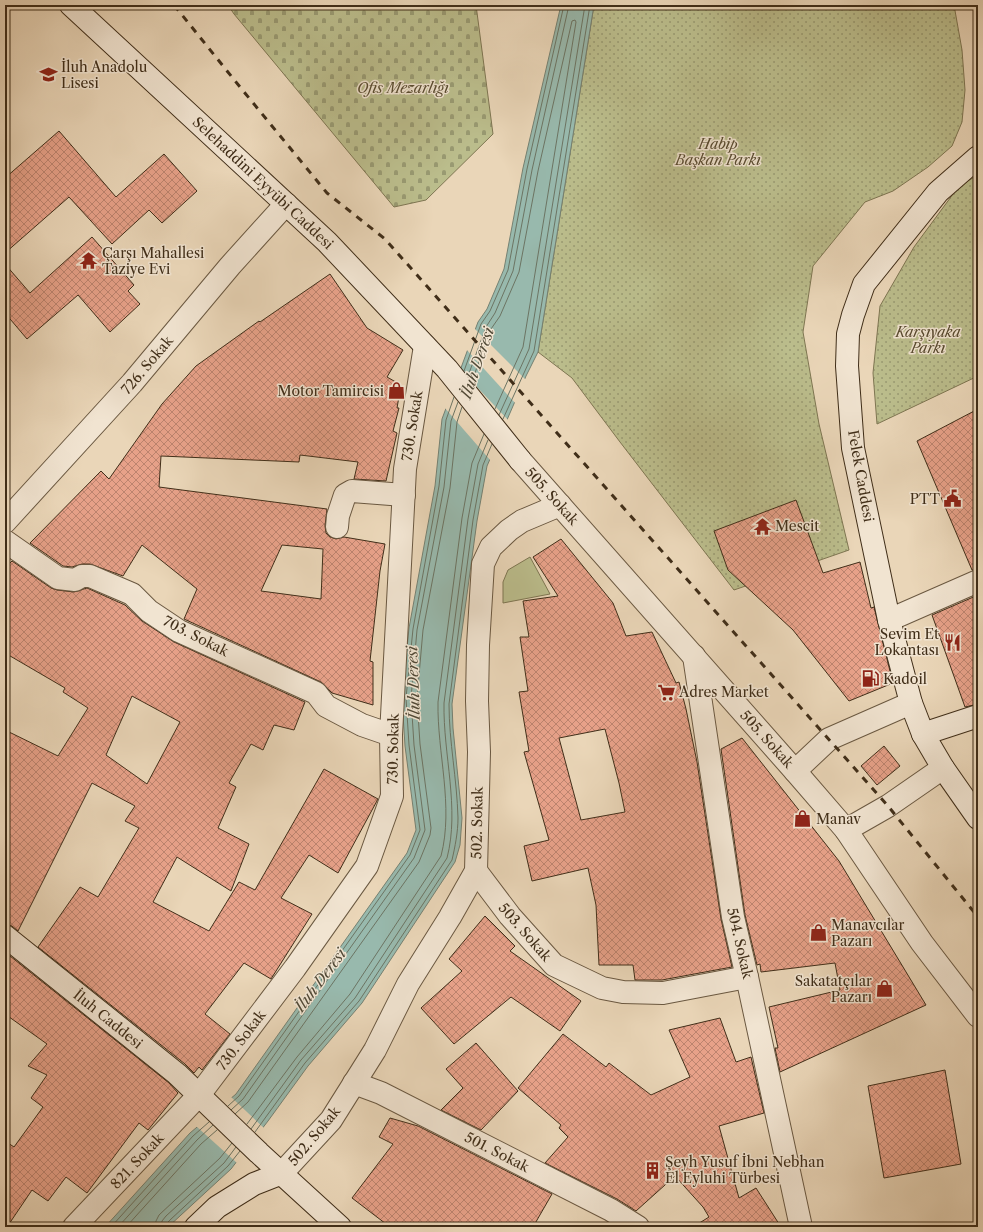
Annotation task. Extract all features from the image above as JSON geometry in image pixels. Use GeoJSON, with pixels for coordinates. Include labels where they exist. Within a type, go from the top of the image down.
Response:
{"type":"FeatureCollection","features":[{"type":"Feature","properties":{"kind":"street","name":"Selehaddini Eyyübi Caddesi"},"geometry":{"type":"LineString","coordinates":[[71,5],[327,242],[447,368]]}},
{"type":"Feature","properties":{"kind":"street","name":"Felek Caddesi"},"geometry":{"type":"LineString","coordinates":[[978,157],[938,192],[864,284],[848,334],[847,366],[853,448],[889,620],[911,703],[923,734],[942,768],[978,818]]}},
{"type":"Feature","properties":{"kind":"street","name":"726. Sokak"},"geometry":{"type":"LineString","coordinates":[[5,522],[132,383],[230,266],[286,204]]}},
{"type":"Feature","properties":{"kind":"street","name":"730. Sokak"},"geometry":{"type":"LineString","coordinates":[[204,1099],[367,866],[392,796],[392,735],[405,469],[425,346]]}},
{"type":"Feature","properties":{"kind":"street","name":"505. Sokak"},"geometry":{"type":"LineString","coordinates":[[447,368],[520,460],[795,770],[846,830],[922,943],[978,1016]]}},
{"type":"Feature","properties":{"kind":"street"},"geometry":{"type":"LineString","coordinates":[[337,527],[338,516],[345,495],[352,491],[404,495]]}},
{"type":"Feature","properties":{"kind":"street","name":"502. Sokak"},"geometry":{"type":"LineString","coordinates":[[282,1173],[331,1120],[375,1050],[408,984],[450,917],[476,871],[479,752],[477,701],[478,645],[483,564],[491,547],[509,530],[522,521],[560,505]]}},
{"type":"Feature","properties":{"kind":"street","name":"703. Sokak"},"geometry":{"type":"LineString","coordinates":[[5,541],[58,578],[75,580],[82,576],[90,576],[132,594],[149,611],[179,631],[316,694],[326,706],[362,725],[392,735]]}},
{"type":"Feature","properties":{"kind":"street"},"geometry":{"type":"LineString","coordinates":[[889,620],[978,581]]}},
{"type":"Feature","properties":{"kind":"street","name":"504. Sokak"},"geometry":{"type":"LineString","coordinates":[[694,656],[732,918],[747,977],[801,1227]]}},
{"type":"Feature","properties":{"kind":"street"},"geometry":{"type":"LineString","coordinates":[[795,770],[829,739],[911,703]]}},
{"type":"Feature","properties":{"kind":"street"},"geometry":{"type":"LineString","coordinates":[[923,734],[978,716]]}},
{"type":"Feature","properties":{"kind":"street"},"geometry":{"type":"LineString","coordinates":[[846,830],[888,806],[942,768]]}},
{"type":"Feature","properties":{"kind":"street","name":"503. Sokak"},"geometry":{"type":"LineString","coordinates":[[476,871],[510,916],[554,965],[602,988],[624,992],[663,993],[747,977]]}},
{"type":"Feature","properties":{"kind":"street","name":"İluh Caddesi"},"geometry":{"type":"LineString","coordinates":[[5,936],[177,1074],[259,1153],[282,1173]]}},
{"type":"Feature","properties":{"kind":"street","name":"501. Sokak"},"geometry":{"type":"LineString","coordinates":[[354,1083],[388,1096],[611,1210],[638,1227]]}},
{"type":"Feature","properties":{"kind":"street","name":"821. Sokak"},"geometry":{"type":"LineString","coordinates":[[74,1227],[204,1099]]}},
{"type":"Feature","properties":{"kind":"street"},"geometry":{"type":"LineString","coordinates":[[196,1227],[217,1207],[254,1184],[282,1173],[340,1227]]}},
{"type":"Feature","properties":{"kind":"green space","name":"Ofis Mezarlığı"},"geometry":{"type":"Polygon","coordinates":[[[228,5],[476,5],[493,134],[426,200],[394,207],[228,5]]]}},
{"type":"Feature","properties":{"kind":"green space","name":"Habip Başkan Parkı"},"geometry":{"type":"Polygon","coordinates":[[[594,5],[954,5],[962,50],[965,90],[962,122],[952,146],[928,167],[893,191],[865,202],[813,266],[803,332],[819,424],[849,550],[734,590],[572,378],[538,352],[594,5]]]}},
{"type":"Feature","properties":{"kind":"green space","name":"Karşıyaka Parkı"},"geometry":{"type":"Polygon","coordinates":[[[978,175],[978,376],[877,424],[873,373],[880,306],[914,247],[959,186],[978,175]]]}},
{"type":"Feature","properties":{"kind":"green space"},"geometry":{"type":"Polygon","coordinates":[[[530,557],[550,594],[503,603],[503,582],[508,570],[530,557]]]}},
{"type":"Feature","properties":{"kind":"water","name":"İluh Deresi"},"geometry":{"type":"Polygon","coordinates":[[[561,5],[594,5],[538,352],[487,466],[477,521],[452,704],[462,818],[460,845],[455,862],[362,1003],[308,1066],[231,1169],[168,1227],[105,1227],[190,1133],[236,1094],[407,853],[416,830],[405,746],[402,698],[409,628],[435,486],[442,419],[478,322],[487,309],[504,269],[523,168],[561,5]]]}},
{"type":"Feature","properties":{"kind":"pier"},"geometry":{"type":"Polygon","coordinates":[[[474,328],[526,380],[516,404],[466,349],[474,328]]]}},
{"type":"Feature","properties":{"kind":"pier"},"geometry":{"type":"Polygon","coordinates":[[[459,368],[509,421],[491,461],[444,407],[459,368]]]}},
{"type":"Feature","properties":{"kind":"pier"},"geometry":{"type":"Polygon","coordinates":[[[230,1096],[265,1129],[237,1163],[196,1126],[230,1096]]]}},
{"type":"Feature","properties":{"kind":"building"},"geometry":{"type":"Polygon","coordinates":[[[59,131],[116,197],[164,154],[197,191],[162,223],[149,210],[112,244],[69,197],[5,253],[5,178],[59,131]]]}},
{"type":"Feature","properties":{"kind":"building","name":"Çarşı Mahallesi Taziye Evi"},"geometry":{"type":"Polygon","coordinates":[[[92,237],[134,285],[128,291],[140,304],[110,332],[78,295],[27,339],[5,313],[5,264],[30,293],[92,237]]]}},
{"type":"Feature","properties":{"kind":"building"},"geometry":{"type":"Polygon","coordinates":[[[330,274],[367,328],[403,350],[387,377],[401,385],[397,408],[399,408],[393,431],[397,433],[386,481],[354,479],[358,462],[300,455],[299,462],[161,456],[159,487],[327,509],[325,526],[326,533],[330,537],[336,539],[344,537],[385,544],[380,571],[370,661],[373,662],[373,705],[332,693],[321,682],[184,619],[197,589],[142,545],[123,576],[90,564],[82,564],[72,567],[63,566],[30,543],[101,471],[109,479],[162,404],[196,366],[259,321],[260,322],[330,274]],[[282,545],[261,591],[321,599],[323,549],[282,545]]]}},
{"type":"Feature","properties":{"kind":"building"},"geometry":{"type":"Polygon","coordinates":[[[978,409],[978,569],[972,570],[917,441],[978,409]]]}},
{"type":"Feature","properties":{"kind":"building"},"geometry":{"type":"Polygon","coordinates":[[[796,500],[823,573],[860,562],[871,608],[874,607],[893,683],[849,701],[793,630],[728,570],[714,531],[796,500]]]}},
{"type":"Feature","properties":{"kind":"building"},"geometry":{"type":"Polygon","coordinates":[[[561,539],[613,603],[626,636],[652,632],[676,683],[679,682],[697,762],[721,919],[732,967],[662,980],[635,980],[633,965],[599,965],[596,905],[588,868],[532,881],[524,846],[549,840],[524,752],[529,751],[519,692],[528,691],[520,637],[529,637],[523,601],[558,596],[533,557],[561,539]],[[605,729],[559,738],[581,820],[625,812],[605,729]]]}},
{"type":"Feature","properties":{"kind":"building"},"geometry":{"type":"Polygon","coordinates":[[[12,561],[51,588],[57,590],[74,592],[87,588],[125,605],[142,621],[174,642],[305,702],[294,730],[274,725],[263,750],[251,744],[229,783],[236,787],[218,828],[249,844],[231,891],[177,857],[153,902],[209,931],[239,882],[255,890],[324,769],[378,799],[338,873],[309,855],[281,898],[312,914],[271,979],[244,963],[205,1014],[230,1034],[202,1070],[199,1067],[194,1073],[185,1064],[38,947],[80,887],[98,897],[139,828],[125,821],[135,806],[92,783],[18,931],[12,926],[5,924],[5,730],[58,756],[88,708],[63,692],[65,688],[5,653],[5,568],[12,561]],[[132,696],[106,755],[147,784],[180,722],[132,696]]]}},
{"type":"Feature","properties":{"kind":"building"},"geometry":{"type":"Polygon","coordinates":[[[978,595],[978,704],[965,707],[932,615],[978,595]]]}},
{"type":"Feature","properties":{"kind":"building","name":"Manavcılar Pazarı"},"geometry":{"type":"Polygon","coordinates":[[[742,738],[839,861],[926,1005],[780,1072],[775,1048],[778,1048],[769,1007],[840,990],[835,963],[761,972],[760,964],[757,965],[745,915],[721,749],[742,738]]]}},
{"type":"Feature","properties":{"kind":"building"},"geometry":{"type":"Polygon","coordinates":[[[884,746],[900,766],[877,785],[861,766],[884,746]]]}},
{"type":"Feature","properties":{"kind":"building"},"geometry":{"type":"Polygon","coordinates":[[[485,916],[515,946],[510,951],[581,1001],[560,1031],[511,997],[454,1044],[421,1008],[462,971],[449,959],[485,916]]]}},
{"type":"Feature","properties":{"kind":"building"},"geometry":{"type":"Polygon","coordinates":[[[5,952],[169,1083],[178,1093],[148,1130],[139,1123],[87,1193],[66,1177],[48,1201],[32,1190],[7,1227],[5,1227],[5,1141],[14,1147],[43,1107],[31,1098],[47,1075],[28,1066],[47,1044],[5,1014],[5,952]]]}},
{"type":"Feature","properties":{"kind":"building"},"geometry":{"type":"Polygon","coordinates":[[[720,1018],[736,1062],[751,1057],[764,1113],[719,1126],[739,1198],[756,1188],[781,1227],[693,1227],[709,1217],[703,1207],[675,1176],[636,1211],[617,1199],[545,1163],[568,1137],[559,1128],[561,1125],[518,1088],[563,1034],[606,1067],[609,1063],[651,1095],[690,1077],[669,1030],[720,1018]]]}},
{"type":"Feature","properties":{"kind":"building"},"geometry":{"type":"Polygon","coordinates":[[[476,1043],[518,1091],[481,1130],[441,1110],[463,1088],[446,1069],[476,1043]]]}},
{"type":"Feature","properties":{"kind":"building"},"geometry":{"type":"Polygon","coordinates":[[[945,1070],[961,1164],[884,1178],[868,1086],[945,1070]]]}},
{"type":"Feature","properties":{"kind":"building"},"geometry":{"type":"Polygon","coordinates":[[[390,1118],[418,1126],[552,1194],[533,1227],[390,1227],[352,1198],[393,1144],[379,1137],[390,1118]]]}},
{"type":"Feature","properties":{"kind":"railway"},"geometry":{"type":"LineString","coordinates":[[174,5],[327,193],[385,239],[888,806],[978,917]]}},
{"type":"Feature","properties":{"kind":"place","name":"İluh Anadolu Lisesi"},"geometry":{"type":"Point","coordinates":[48,75]}},
{"type":"Feature","properties":{"kind":"place","name":"Çarşı Mahallesi Taziye Evi"},"geometry":{"type":"Point","coordinates":[89,261]}},
{"type":"Feature","properties":{"kind":"place","name":"Motor Tamircisi"},"geometry":{"type":"Point","coordinates":[397,391]}},
{"type":"Feature","properties":{"kind":"place","name":"PTT"},"geometry":{"type":"Point","coordinates":[953,499]}},
{"type":"Feature","properties":{"kind":"place","name":"Mescit"},"geometry":{"type":"Point","coordinates":[762,526]}},
{"type":"Feature","properties":{"kind":"place","name":"Sevim Et Lokantası"},"geometry":{"type":"Point","coordinates":[952,642]}},
{"type":"Feature","properties":{"kind":"place","name":"Kadoil"},"geometry":{"type":"Point","coordinates":[870,679]}},
{"type":"Feature","properties":{"kind":"place","name":"Adres Market"},"geometry":{"type":"Point","coordinates":[666,692]}},
{"type":"Feature","properties":{"kind":"place","name":"Manav"},"geometry":{"type":"Point","coordinates":[803,819]}},
{"type":"Feature","properties":{"kind":"place","name":"Manavcılar Pazarı"},"geometry":{"type":"Point","coordinates":[818,933]}},
{"type":"Feature","properties":{"kind":"place","name":"Sakatatçılar Pazarı"},"geometry":{"type":"Point","coordinates":[885,989]}},
{"type":"Feature","properties":{"kind":"place","name":"Şeyh Yusuf İbni Nebhan El Eyluhi Türbesi"},"geometry":{"type":"Point","coordinates":[652,1170]}}]}
